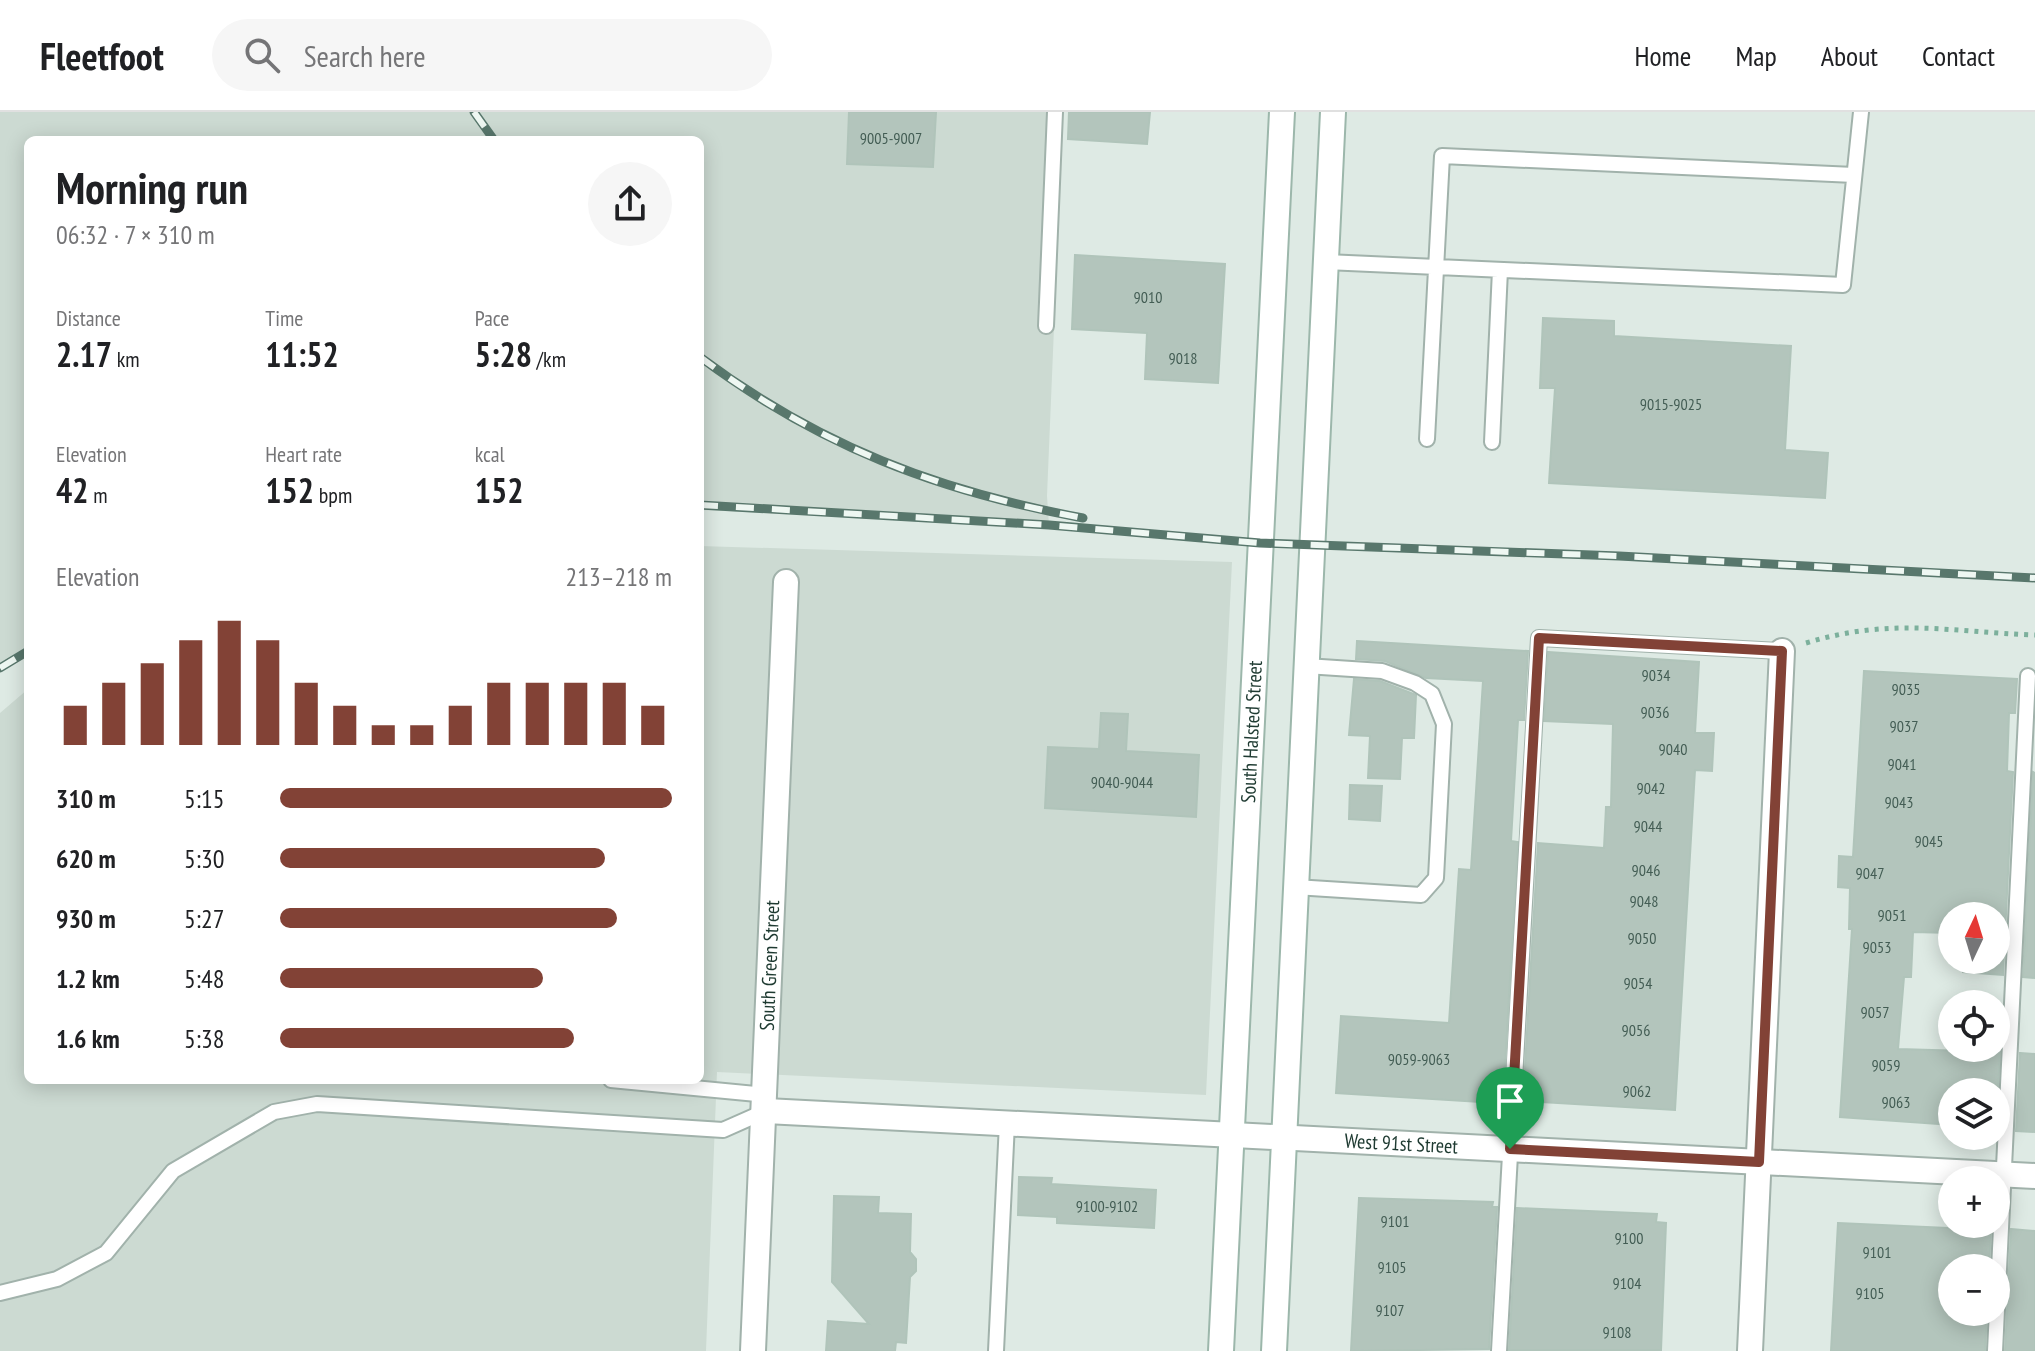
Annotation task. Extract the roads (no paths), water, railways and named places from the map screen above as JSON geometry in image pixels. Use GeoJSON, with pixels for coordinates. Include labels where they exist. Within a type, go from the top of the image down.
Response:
{"type":"FeatureCollection","features":[{"type":"Feature","properties":{"kind":"street","name":"South Halsted Street"},"geometry":{"type":"LineString","coordinates":[[1221,1351],[1282,112]]}},
{"type":"Feature","properties":{"kind":"street"},"geometry":{"type":"LineString","coordinates":[[1274,1351],[1333,112]]}},
{"type":"Feature","properties":{"kind":"street","name":"South Green Street"},"geometry":{"type":"LineString","coordinates":[[753,1351],[786,582]]}},
{"type":"Feature","properties":{"kind":"street"},"geometry":{"type":"LineString","coordinates":[[1750,1351],[1782,651]]}},
{"type":"Feature","properties":{"kind":"street","name":"West 91st Street"},"geometry":{"type":"LineString","coordinates":[[766,1103],[1007,1123],[1938,1171]]}},
{"type":"Feature","properties":{"kind":"street","name":"West 91st Street"},"geometry":{"type":"LineString","coordinates":[[2010,1175],[2035,1176]]}},
{"type":"Feature","properties":{"kind":"lane"},"geometry":{"type":"LineString","coordinates":[[1046,326],[1055,112]]}},
{"type":"Feature","properties":{"kind":"lane"},"geometry":{"type":"LineString","coordinates":[[1326,262],[1843,285],[1861,112]]}},
{"type":"Feature","properties":{"kind":"lane"},"geometry":{"type":"LineString","coordinates":[[1427,439],[1442,156],[1854,175]]}},
{"type":"Feature","properties":{"kind":"lane"},"geometry":{"type":"LineString","coordinates":[[1492,442],[1500,270]]}},
{"type":"Feature","properties":{"kind":"lane"},"geometry":{"type":"LineString","coordinates":[[1499,1351],[1539,638],[1782,651]]}},
{"type":"Feature","properties":{"kind":"lane"},"geometry":{"type":"LineString","coordinates":[[1295,887],[1421,895],[1436,878],[1443,754],[1444,724],[1432,694],[1415,683],[1382,671],[1306,666]]}},
{"type":"Feature","properties":{"kind":"lane"},"geometry":{"type":"LineString","coordinates":[[2004,1166],[2028,676]]}},
{"type":"Feature","properties":{"kind":"lane"},"geometry":{"type":"LineString","coordinates":[[638,1084],[766,1103]]}},
{"type":"Feature","properties":{"kind":"lane"},"geometry":{"type":"LineString","coordinates":[[0,1293],[57,1279],[106,1253],[173,1171],[274,1112],[317,1104],[723,1130],[766,1103]]}},
{"type":"Feature","properties":{"kind":"lane"},"geometry":{"type":"LineString","coordinates":[[996,1351],[1007,1123]]}},
{"type":"Feature","properties":{"kind":"lane"},"geometry":{"type":"LineString","coordinates":[[1995,1351],[2001,1238]]}},
{"type":"Feature","properties":{"kind":"railway"},"geometry":{"type":"LineString","coordinates":[[474,112],[491,136]]}},
{"type":"Feature","properties":{"kind":"railway"},"geometry":{"type":"LineString","coordinates":[[704,360],[790,416],[882,461],[979,494],[1083,518]]}},
{"type":"Feature","properties":{"kind":"railway"},"geometry":{"type":"LineString","coordinates":[[704,505],[1049,525],[1260,543],[1619,556],[2035,578]]}},
{"type":"Feature","properties":{"kind":"railway"},"geometry":{"type":"LineString","coordinates":[[0,668],[24,653]]}}]}
